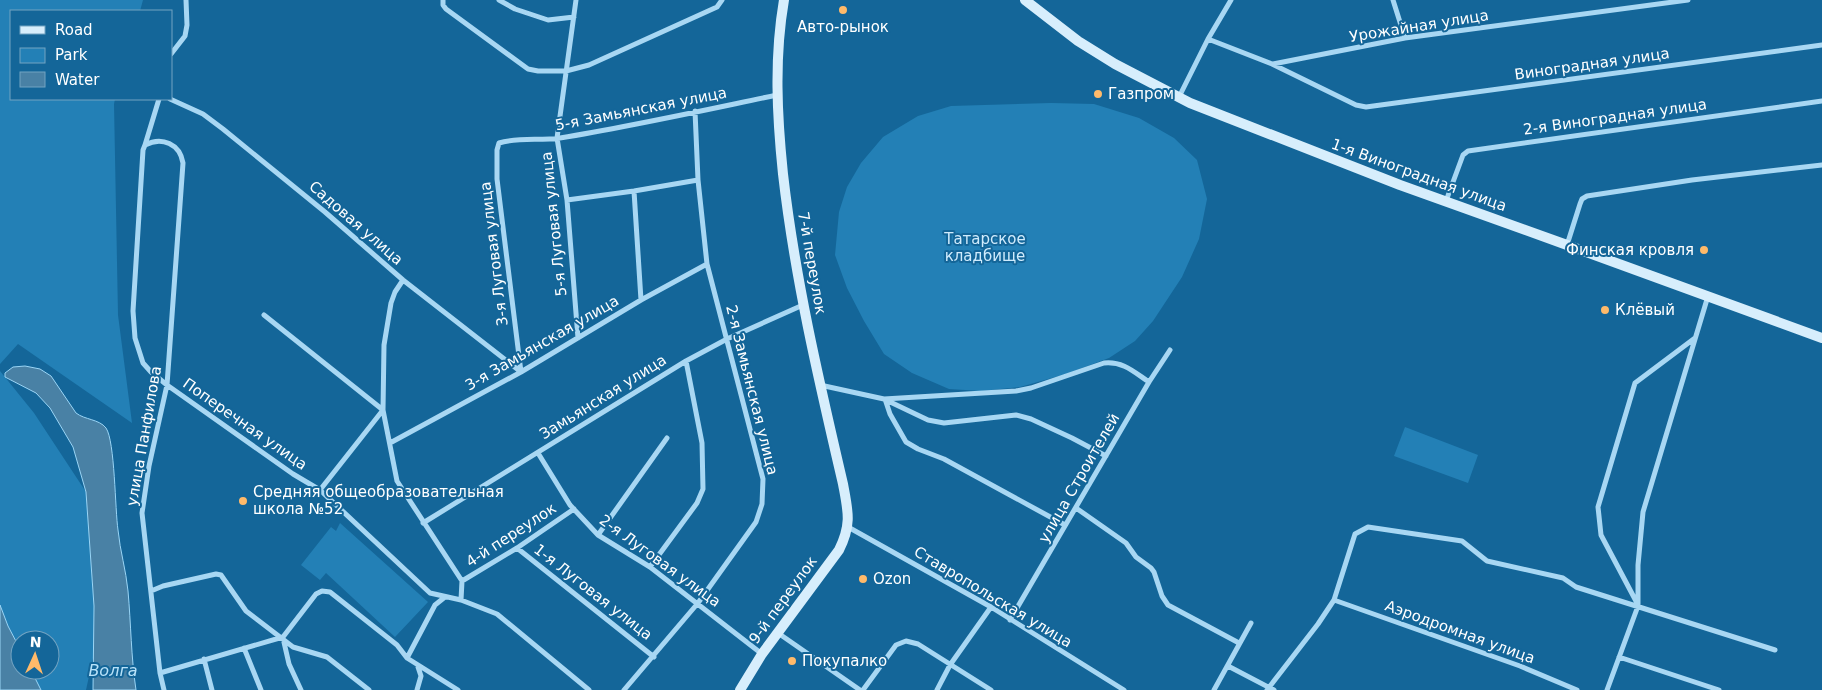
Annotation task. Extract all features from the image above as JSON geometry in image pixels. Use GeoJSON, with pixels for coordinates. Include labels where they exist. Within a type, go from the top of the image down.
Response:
{"type":"FeatureCollection","features":[{"type":"Feature","properties":{"kind":"main road","name":"7-й переулок"},"geometry":{"type":"LineString","coordinates":[[784,0],[779,39],[777,95],[787,210],[803,305],[843,484],[848,527]]}},
{"type":"Feature","properties":{"kind":"main road","name":"1-я Виноградная улица"},"geometry":{"type":"LineString","coordinates":[[1025,0],[1078,41],[1115,64],[1190,103],[1381,178],[1822,338]]}},
{"type":"Feature","properties":{"kind":"main road","name":"9-й переулок"},"geometry":{"type":"LineString","coordinates":[[740,690],[762,654],[839,550],[848,527]]}},
{"type":"Feature","properties":{"kind":"street"},"geometry":{"type":"LineString","coordinates":[[172,53],[185,36],[187,30],[186,0]]}},
{"type":"Feature","properties":{"kind":"street"},"geometry":{"type":"LineString","coordinates":[[443,0],[446,10],[526,68],[538,71],[566,71],[589,65],[717,7],[722,0]]}},
{"type":"Feature","properties":{"kind":"street"},"geometry":{"type":"LineString","coordinates":[[499,0],[515,9],[548,20],[574,17]]}},
{"type":"Feature","properties":{"kind":"street","name":"5-я Луговая улица"},"geometry":{"type":"LineString","coordinates":[[576,0],[557,138],[566,200],[578,338]]}},
{"type":"Feature","properties":{"kind":"street"},"geometry":{"type":"LineString","coordinates":[[1179,97],[1208,39],[1231,0]]}},
{"type":"Feature","properties":{"kind":"street"},"geometry":{"type":"LineString","coordinates":[[1393,0],[1405,38]]}},
{"type":"Feature","properties":{"kind":"street","name":"Урожайная улица"},"geometry":{"type":"LineString","coordinates":[[1272,64],[1405,38],[1688,0]]}},
{"type":"Feature","properties":{"kind":"street"},"geometry":{"type":"LineString","coordinates":[[1208,39],[1272,64]]}},
{"type":"Feature","properties":{"kind":"street","name":"Виноградная улица"},"geometry":{"type":"LineString","coordinates":[[1272,64],[1356,105],[1366,107],[1822,44]]}},
{"type":"Feature","properties":{"kind":"street","name":"5-я Замьянская улица"},"geometry":{"type":"LineString","coordinates":[[508,141],[557,138],[668,118],[777,95]]}},
{"type":"Feature","properties":{"kind":"street"},"geometry":{"type":"LineString","coordinates":[[145,145],[159,100]]}},
{"type":"Feature","properties":{"kind":"street","name":"Садовая улица"},"geometry":{"type":"LineString","coordinates":[[172,100],[203,114],[223,129],[325,212],[403,280],[521,372]]}},
{"type":"Feature","properties":{"kind":"street","name":"2-я Виноградная улица"},"geometry":{"type":"LineString","coordinates":[[1446,202],[1463,155],[1468,150],[1822,101]]}},
{"type":"Feature","properties":{"kind":"street","name":"2-я Замьянская улица"},"geometry":{"type":"LineString","coordinates":[[624,690],[698,603],[756,522],[763,498],[763,479],[707,264],[698,180],[694,111]]}},
{"type":"Feature","properties":{"kind":"street","name":"улица Панфилова"},"geometry":{"type":"LineString","coordinates":[[145,145],[158,140],[169,142],[179,152],[183,163],[167,385],[148,466],[142,513],[160,673],[164,690]]}},
{"type":"Feature","properties":{"kind":"street","name":"3-я Луговая улица"},"geometry":{"type":"LineString","coordinates":[[508,141],[499,143],[497,148],[497,179],[521,372]]}},
{"type":"Feature","properties":{"kind":"street","name":"Поперечная улица"},"geometry":{"type":"LineString","coordinates":[[145,145],[143,150],[133,311],[135,338],[143,363],[167,385],[293,474],[320,490],[430,593],[461,600],[497,614],[589,690]]}},
{"type":"Feature","properties":{"kind":"street"},"geometry":{"type":"LineString","coordinates":[[1567,245],[1582,199],[1587,196],[1692,180],[1822,165]]}},
{"type":"Feature","properties":{"kind":"street"},"geometry":{"type":"LineString","coordinates":[[566,200],[698,180]]}},
{"type":"Feature","properties":{"kind":"street"},"geometry":{"type":"LineString","coordinates":[[634,191],[641,300]]}},
{"type":"Feature","properties":{"kind":"street","name":"3-я Замьянская улица"},"geometry":{"type":"LineString","coordinates":[[390,443],[521,372],[641,300],[707,264]]}},
{"type":"Feature","properties":{"kind":"street"},"geometry":{"type":"LineString","coordinates":[[403,280],[395,292],[384,345],[382,410],[398,481],[462,582],[461,600]]}},
{"type":"Feature","properties":{"kind":"street"},"geometry":{"type":"LineString","coordinates":[[1607,690],[1638,606],[1638,565],[1642,512],[1708,296]]}},
{"type":"Feature","properties":{"kind":"street","name":"Замьянская улица"},"geometry":{"type":"LineString","coordinates":[[423,523],[686,361],[727,339],[803,305]]}},
{"type":"Feature","properties":{"kind":"street"},"geometry":{"type":"LineString","coordinates":[[264,315],[382,410]]}},
{"type":"Feature","properties":{"kind":"street"},"geometry":{"type":"LineString","coordinates":[[1638,606],[1601,535],[1598,507],[1635,383],[1696,338]]}},
{"type":"Feature","properties":{"kind":"street","name":"улица Строителей"},"geometry":{"type":"LineString","coordinates":[[1010,620],[1149,382],[1170,350]]}},
{"type":"Feature","properties":{"kind":"street"},"geometry":{"type":"LineString","coordinates":[[650,567],[697,503],[703,489],[702,443],[686,361]]}},
{"type":"Feature","properties":{"kind":"street"},"geometry":{"type":"LineString","coordinates":[[884,399],[1016,391],[1031,388],[1104,363],[1113,362],[1124,365],[1149,382]]}},
{"type":"Feature","properties":{"kind":"street"},"geometry":{"type":"LineString","coordinates":[[820,385],[884,399],[928,420],[944,423],[1016,415],[1031,419],[1106,456]]}},
{"type":"Feature","properties":{"kind":"street"},"geometry":{"type":"LineString","coordinates":[[884,399],[906,442],[918,449],[944,458],[1065,525]]}},
{"type":"Feature","properties":{"kind":"street"},"geometry":{"type":"LineString","coordinates":[[320,490],[382,410]]}},
{"type":"Feature","properties":{"kind":"street"},"geometry":{"type":"LineString","coordinates":[[598,535],[666,438]]}},
{"type":"Feature","properties":{"kind":"street","name":"2-я Луговая улица"},"geometry":{"type":"LineString","coordinates":[[538,453],[570,505],[598,535],[650,567],[762,654]]}},
{"type":"Feature","properties":{"kind":"street"},"geometry":{"type":"LineString","coordinates":[[1076,508],[1126,543],[1136,556],[1151,568],[1162,596],[1168,605],[1239,643]]}},
{"type":"Feature","properties":{"kind":"street","name":"4-й переулок"},"geometry":{"type":"LineString","coordinates":[[462,582],[517,548],[574,509]]}},
{"type":"Feature","properties":{"kind":"street","name":"Ставропольская улица"},"geometry":{"type":"LineString","coordinates":[[848,527],[991,607],[1124,690]]}},
{"type":"Feature","properties":{"kind":"street"},"geometry":{"type":"LineString","coordinates":[[1228,666],[1270,689],[1334,600],[1355,534],[1363,528],[1375,527],[1462,541],[1487,562],[1563,578],[1576,587],[1775,650]]}},
{"type":"Feature","properties":{"kind":"street","name":"1-я Луговая улица"},"geometry":{"type":"LineString","coordinates":[[517,548],[654,657]]}},
{"type":"Feature","properties":{"kind":"street"},"geometry":{"type":"LineString","coordinates":[[152,591],[162,586],[220,575],[246,611],[283,637],[290,645],[327,657],[369,690]]}},
{"type":"Feature","properties":{"kind":"street"},"geometry":{"type":"LineString","coordinates":[[160,673],[283,637],[316,594],[322,591],[330,592],[397,645],[407,658],[458,690]]}},
{"type":"Feature","properties":{"kind":"street"},"geometry":{"type":"LineString","coordinates":[[407,658],[435,605],[446,596]]}},
{"type":"Feature","properties":{"kind":"street","name":"Аэродромная улица"},"geometry":{"type":"LineString","coordinates":[[1334,600],[1520,666],[1577,690]]}},
{"type":"Feature","properties":{"kind":"street"},"geometry":{"type":"LineString","coordinates":[[937,690],[950,665],[991,607]]}},
{"type":"Feature","properties":{"kind":"street"},"geometry":{"type":"LineString","coordinates":[[1214,690],[1251,623]]}},
{"type":"Feature","properties":{"kind":"street"},"geometry":{"type":"LineString","coordinates":[[778,633],[851,688],[861,690],[896,645],[906,641],[912,642],[992,690]]}},
{"type":"Feature","properties":{"kind":"street"},"geometry":{"type":"LineString","coordinates":[[283,637],[289,664],[301,690]]}},
{"type":"Feature","properties":{"kind":"street"},"geometry":{"type":"LineString","coordinates":[[244,648],[261,690]]}},
{"type":"Feature","properties":{"kind":"street"},"geometry":{"type":"LineString","coordinates":[[1619,657],[1719,690]]}},
{"type":"Feature","properties":{"kind":"street"},"geometry":{"type":"LineString","coordinates":[[204,659],[212,690]]}},
{"type":"Feature","properties":{"kind":"street"},"geometry":{"type":"LineString","coordinates":[[417,690],[421,679],[418,666]]}},
{"type":"Feature","properties":{"kind":"green space"},"geometry":{"type":"Polygon","coordinates":[[[0,0],[143,0],[140,10],[10,10],[10,100],[115,100],[118,315],[132,423],[18,344],[0,364],[0,0]]]}},
{"type":"Feature","properties":{"kind":"green space","name":"Татарское кладбище"},"geometry":{"type":"Polygon","coordinates":[[[1051,103],[1094,104],[1139,118],[1174,138],[1197,160],[1207,199],[1199,239],[1182,277],[1153,321],[1135,341],[1109,358],[1066,374],[1020,387],[981,391],[949,389],[912,373],[884,354],[847,288],[835,255],[839,212],[847,187],[861,163],[883,137],[918,116],[951,106],[1051,103]]]}},
{"type":"Feature","properties":{"kind":"green space"},"geometry":{"type":"Polygon","coordinates":[[[0,371],[34,413],[86,492],[94,606],[93,658],[86,690],[41,690],[36,680],[60,680],[60,630],[10,630],[0,605],[0,371]]]}},
{"type":"Feature","properties":{"kind":"green space"},"geometry":{"type":"Polygon","coordinates":[[[1405,427],[1478,455],[1468,483],[1394,456],[1405,427]]]}},
{"type":"Feature","properties":{"kind":"green space"},"geometry":{"type":"Polygon","coordinates":[[[340,523],[428,602],[395,637],[326,573],[320,580],[301,565],[331,527],[336,531],[340,523]]]}},
{"type":"Feature","properties":{"kind":"water","name":"Волга"},"geometry":{"type":"Polygon","coordinates":[[[25,366],[40,369],[51,376],[76,413],[103,425],[109,435],[119,538],[128,591],[136,690],[93,690],[94,606],[86,492],[73,447],[50,408],[36,393],[5,377],[5,373],[13,367],[25,366]]]}},
{"type":"Feature","properties":{"kind":"water"},"geometry":{"type":"Polygon","coordinates":[[[0,605],[10,630],[10,680],[36,680],[41,690],[0,690],[0,605]]]}},
{"type":"Feature","properties":{"kind":"place","name":"Авто-рынок"},"geometry":{"type":"Point","coordinates":[843,10]}},
{"type":"Feature","properties":{"kind":"place","name":"Газпром"},"geometry":{"type":"Point","coordinates":[1098,94]}},
{"type":"Feature","properties":{"kind":"place","name":"Финская кровля"},"geometry":{"type":"Point","coordinates":[1704,250]}},
{"type":"Feature","properties":{"kind":"place","name":"Клёвый"},"geometry":{"type":"Point","coordinates":[1605,310]}},
{"type":"Feature","properties":{"kind":"place","name":"Средняя общеобразовательная школа №52"},"geometry":{"type":"Point","coordinates":[243,501]}},
{"type":"Feature","properties":{"kind":"place","name":"Ozon"},"geometry":{"type":"Point","coordinates":[863,579]}},
{"type":"Feature","properties":{"kind":"place","name":"Покупалко"},"geometry":{"type":"Point","coordinates":[792,661]}}]}
